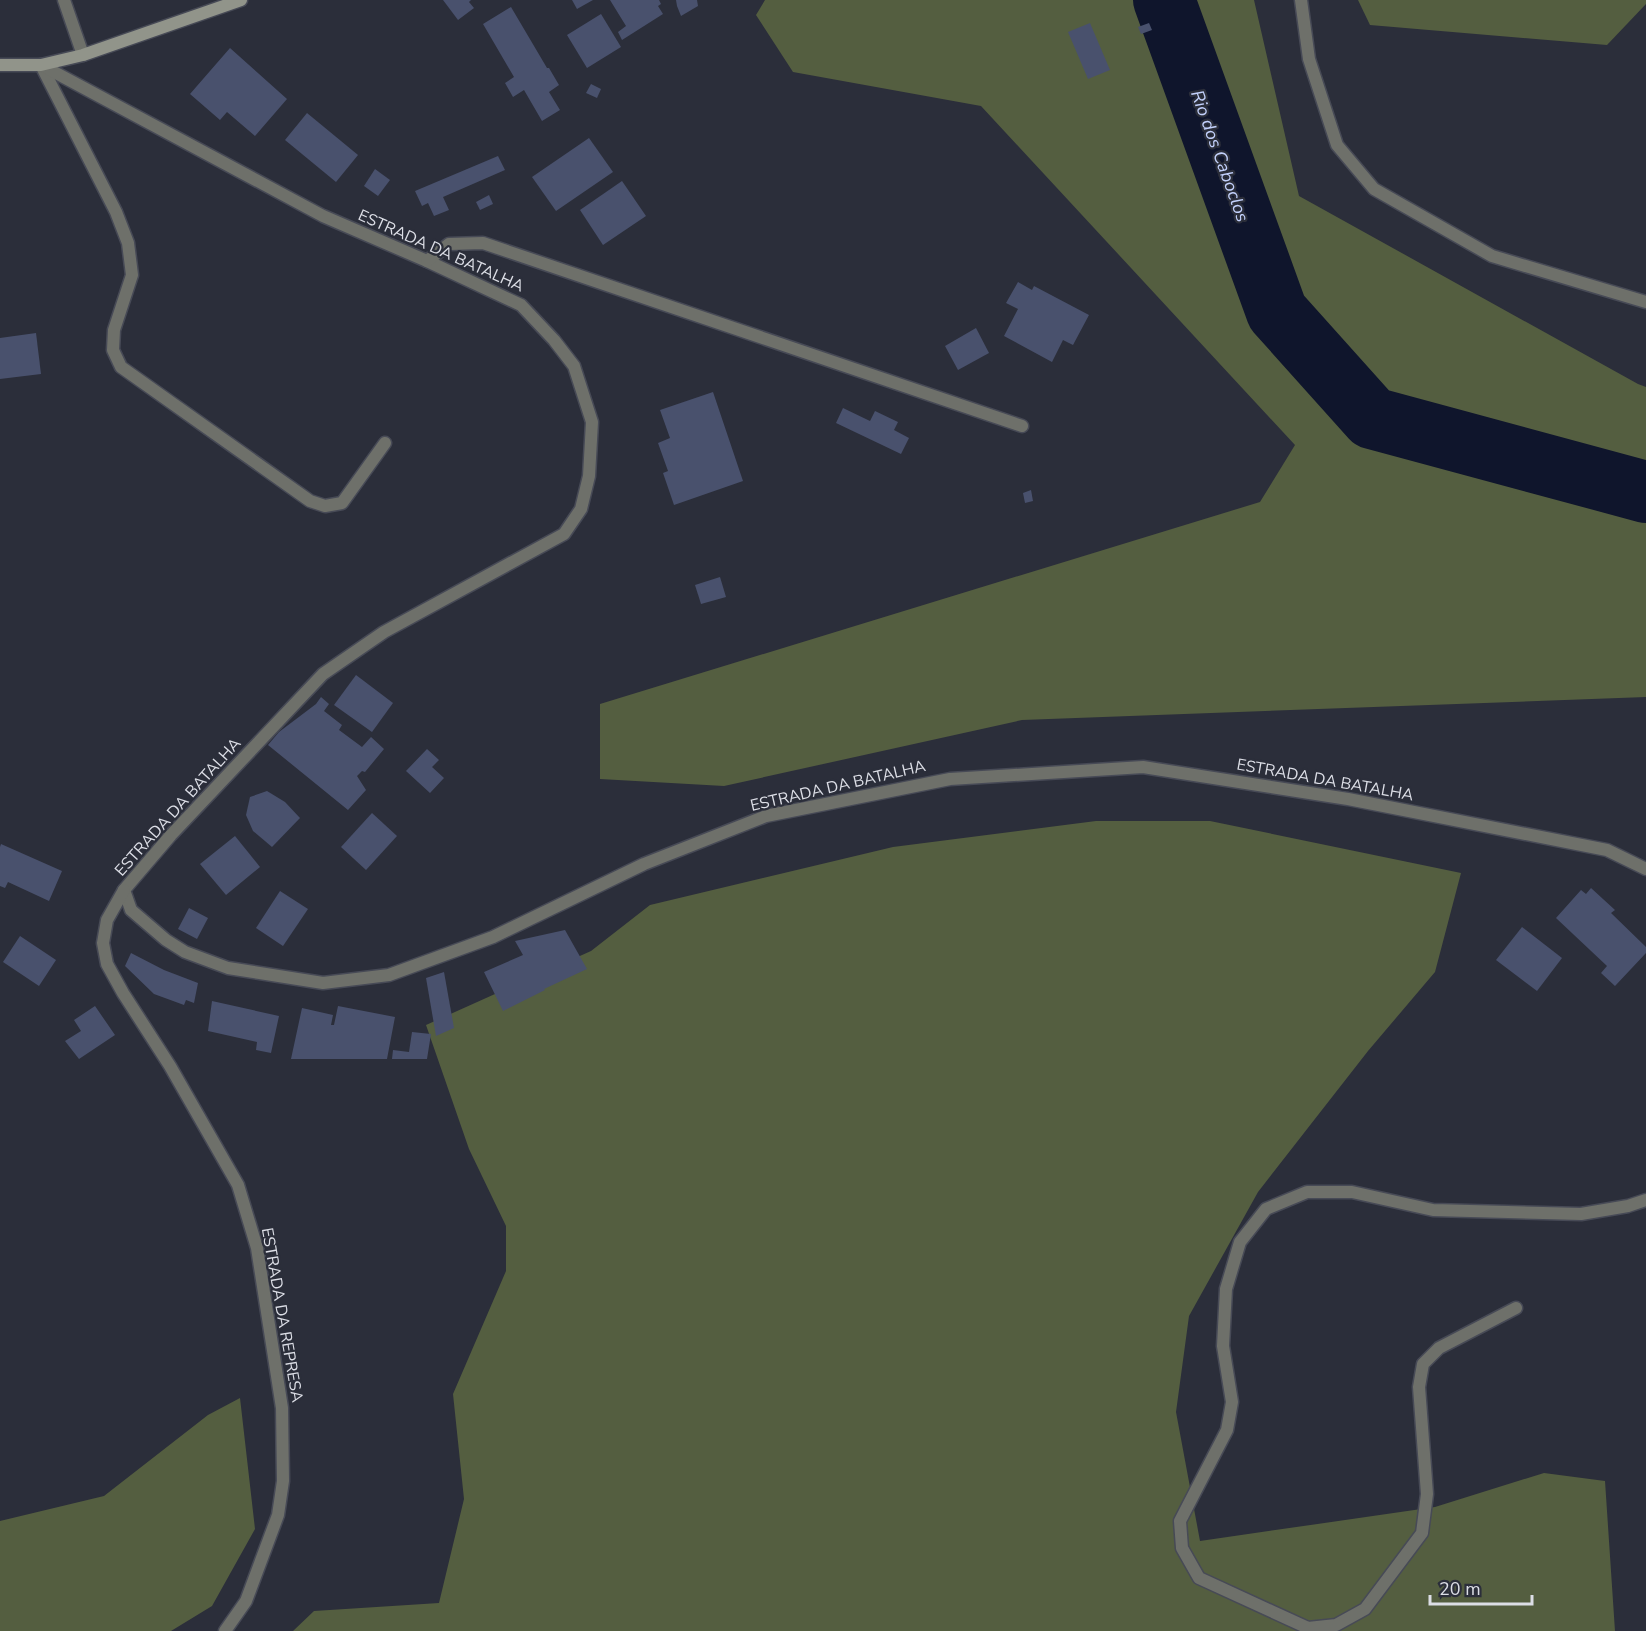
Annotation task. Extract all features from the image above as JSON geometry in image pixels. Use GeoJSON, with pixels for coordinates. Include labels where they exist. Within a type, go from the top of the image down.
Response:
{"type":"FeatureCollection","features":[{"type":"Feature","properties":{"kind":"street"},"geometry":{"type":"LineString","coordinates":[[64,0],[83,55]]}},
{"type":"Feature","properties":{"kind":"street","name":"ESTRADA DA BATALHA"},"geometry":{"type":"LineString","coordinates":[[0,65],[41,65],[83,55],[241,0]]}},
{"type":"Feature","properties":{"kind":"street"},"geometry":{"type":"LineString","coordinates":[[1301,0],[1309,59],[1336,146],[1374,189],[1492,256],[1646,302]]}},
{"type":"Feature","properties":{"kind":"street"},"geometry":{"type":"LineString","coordinates":[[41,65],[116,212],[128,243],[132,275],[114,330],[113,350],[121,367],[310,501],[325,506],[342,503],[385,443]]}},
{"type":"Feature","properties":{"kind":"street","name":"ESTRADA DA BATALHA"},"geometry":{"type":"LineString","coordinates":[[41,65],[323,216],[521,305],[554,339],[574,366],[592,422],[589,476],[581,509],[564,534],[384,632],[323,674],[171,835],[124,890],[130,910],[166,940],[185,952],[228,968],[323,983],[389,975],[493,937],[644,864],[766,816],[950,779],[1143,767],[1348,799],[1607,850],[1646,869]]}},
{"type":"Feature","properties":{"kind":"street"},"geometry":{"type":"LineString","coordinates":[[427,261],[449,244],[483,243],[1022,426]]}},
{"type":"Feature","properties":{"kind":"street","name":"ESTRADA DA REPRESA"},"geometry":{"type":"LineString","coordinates":[[124,890],[107,920],[103,943],[107,964],[123,993],[171,1066],[238,1185],[257,1248],[282,1408],[284,1481],[278,1515],[246,1601],[225,1631]]}},
{"type":"Feature","properties":{"kind":"street"},"geometry":{"type":"LineString","coordinates":[[1516,1308],[1439,1348],[1423,1364],[1419,1387],[1427,1494],[1422,1533],[1365,1609],[1336,1625],[1308,1628],[1199,1578],[1182,1548],[1180,1521],[1227,1430],[1232,1402],[1223,1346],[1226,1289],[1240,1242],[1266,1209],[1307,1192],[1352,1192],[1433,1210],[1581,1214],[1628,1206],[1646,1200]]}},
{"type":"Feature","properties":{"kind":"green space"},"geometry":{"type":"Polygon","coordinates":[[[765,0],[1254,0],[1299,196],[1646,387],[1646,697],[1022,720],[724,786],[600,779],[600,704],[1260,502],[1295,445],[981,106],[793,72],[756,15],[765,0]]]}},
{"type":"Feature","properties":{"kind":"green space"},"geometry":{"type":"Polygon","coordinates":[[[1358,0],[1646,0],[1646,4],[1607,45],[1370,25],[1358,0]]]}},
{"type":"Feature","properties":{"kind":"green space"},"geometry":{"type":"Polygon","coordinates":[[[1096,821],[1210,821],[1461,873],[1435,972],[1368,1051],[1258,1192],[1189,1316],[1176,1412],[1200,1541],[1435,1507],[1544,1473],[1605,1481],[1615,1631],[293,1631],[314,1611],[439,1603],[464,1499],[453,1394],[506,1271],[506,1226],[469,1149],[426,1025],[591,951],[650,905],[893,847],[1096,821]]]}},
{"type":"Feature","properties":{"kind":"green space"},"geometry":{"type":"Polygon","coordinates":[[[240,1398],[255,1529],[212,1606],[171,1631],[0,1631],[0,1521],[104,1496],[208,1415],[240,1398]]]}},
{"type":"Feature","properties":{"kind":"building"},"geometry":{"type":"Polygon","coordinates":[[[443,0],[471,0],[469,2],[474,8],[458,20],[443,0]]]}},
{"type":"Feature","properties":{"kind":"building"},"geometry":{"type":"Polygon","coordinates":[[[572,0],[593,0],[577,9],[572,0]]]}},
{"type":"Feature","properties":{"kind":"building"},"geometry":{"type":"Polygon","coordinates":[[[610,0],[659,0],[661,4],[658,6],[663,14],[622,40],[618,32],[626,26],[610,0]]]}},
{"type":"Feature","properties":{"kind":"building"},"geometry":{"type":"Polygon","coordinates":[[[676,0],[697,0],[698,6],[681,16],[676,0]]]}},
{"type":"Feature","properties":{"kind":"building"},"geometry":{"type":"Polygon","coordinates":[[[511,7],[559,85],[549,92],[560,110],[542,121],[524,90],[513,97],[505,83],[514,77],[483,24],[511,7]]]}},
{"type":"Feature","properties":{"kind":"building"},"geometry":{"type":"Polygon","coordinates":[[[601,14],[621,47],[587,68],[567,35],[601,14]]]}},
{"type":"Feature","properties":{"kind":"building"},"geometry":{"type":"Polygon","coordinates":[[[1090,23],[1110,70],[1088,79],[1068,32],[1090,23]]]}},
{"type":"Feature","properties":{"kind":"building"},"geometry":{"type":"Polygon","coordinates":[[[1149,23],[1152,30],[1141,34],[1138,27],[1149,23]]]}},
{"type":"Feature","properties":{"kind":"building"},"geometry":{"type":"Polygon","coordinates":[[[230,48],[287,99],[255,136],[227,112],[220,120],[190,94],[230,48]]]}},
{"type":"Feature","properties":{"kind":"building"},"geometry":{"type":"Polygon","coordinates":[[[591,84],[601,89],[597,98],[586,93],[591,84]]]}},
{"type":"Feature","properties":{"kind":"building"},"geometry":{"type":"Polygon","coordinates":[[[307,113],[358,155],[336,182],[285,140],[307,113]]]}},
{"type":"Feature","properties":{"kind":"building"},"geometry":{"type":"Polygon","coordinates":[[[589,138],[613,172],[556,211],[532,177],[589,138]]]}},
{"type":"Feature","properties":{"kind":"building"},"geometry":{"type":"Polygon","coordinates":[[[498,156],[505,170],[443,197],[449,210],[434,216],[428,203],[422,206],[415,191],[498,156]]]}},
{"type":"Feature","properties":{"kind":"building"},"geometry":{"type":"Polygon","coordinates":[[[375,169],[390,180],[378,196],[364,186],[375,169]]]}},
{"type":"Feature","properties":{"kind":"building"},"geometry":{"type":"Polygon","coordinates":[[[622,181],[646,216],[603,245],[580,210],[622,181]]]}},
{"type":"Feature","properties":{"kind":"building"},"geometry":{"type":"Polygon","coordinates":[[[489,195],[493,204],[480,210],[476,202],[489,195]]]}},
{"type":"Feature","properties":{"kind":"building"},"geometry":{"type":"Polygon","coordinates":[[[1018,282],[1032,290],[1034,286],[1089,315],[1073,345],[1063,340],[1052,362],[1004,336],[1018,309],[1006,303],[1018,282]]]}},
{"type":"Feature","properties":{"kind":"building"},"geometry":{"type":"Polygon","coordinates":[[[976,328],[989,353],[958,370],[945,346],[976,328]]]}},
{"type":"Feature","properties":{"kind":"building"},"geometry":{"type":"Polygon","coordinates":[[[36,333],[41,374],[0,379],[0,338],[36,333]]]}},
{"type":"Feature","properties":{"kind":"building"},"geometry":{"type":"Polygon","coordinates":[[[713,392],[743,481],[674,505],[663,473],[668,471],[658,443],[670,438],[660,410],[713,392]]]}},
{"type":"Feature","properties":{"kind":"building"},"geometry":{"type":"Polygon","coordinates":[[[843,408],[870,421],[875,411],[898,422],[894,430],[909,438],[901,454],[836,423],[843,408]]]}},
{"type":"Feature","properties":{"kind":"building"},"geometry":{"type":"Polygon","coordinates":[[[1031,490],[1033,501],[1025,503],[1023,493],[1031,490]]]}},
{"type":"Feature","properties":{"kind":"building"},"geometry":{"type":"Polygon","coordinates":[[[720,577],[726,597],[701,604],[695,585],[720,577]]]}},
{"type":"Feature","properties":{"kind":"building"},"geometry":{"type":"Polygon","coordinates":[[[356,675],[393,703],[372,732],[334,705],[356,675]]]}},
{"type":"Feature","properties":{"kind":"building"},"geometry":{"type":"Polygon","coordinates":[[[321,697],[329,704],[324,711],[342,725],[339,730],[362,747],[371,737],[384,749],[365,772],[362,771],[357,776],[366,790],[348,810],[268,745],[279,732],[316,704],[321,697]]]}},
{"type":"Feature","properties":{"kind":"building"},"geometry":{"type":"Polygon","coordinates":[[[427,749],[439,760],[432,767],[444,778],[430,793],[406,771],[427,749]]]}},
{"type":"Feature","properties":{"kind":"building"},"geometry":{"type":"Polygon","coordinates":[[[267,791],[285,802],[300,818],[272,847],[253,831],[246,815],[250,797],[267,791]]]}},
{"type":"Feature","properties":{"kind":"building"},"geometry":{"type":"Polygon","coordinates":[[[372,813],[397,836],[366,870],[341,847],[372,813]]]}},
{"type":"Feature","properties":{"kind":"building"},"geometry":{"type":"Polygon","coordinates":[[[235,836],[260,867],[226,895],[200,864],[235,836]]]}},
{"type":"Feature","properties":{"kind":"building"},"geometry":{"type":"Polygon","coordinates":[[[1,844],[62,871],[49,901],[8,882],[5,888],[0,886],[1,844]]]}},
{"type":"Feature","properties":{"kind":"building"},"geometry":{"type":"Polygon","coordinates":[[[1591,888],[1615,910],[1611,913],[1646,947],[1646,953],[1615,986],[1601,973],[1607,966],[1556,918],[1581,890],[1586,894],[1591,888]]]}},
{"type":"Feature","properties":{"kind":"building"},"geometry":{"type":"Polygon","coordinates":[[[280,891],[308,909],[283,946],[256,928],[280,891]]]}},
{"type":"Feature","properties":{"kind":"building"},"geometry":{"type":"Polygon","coordinates":[[[189,908],[208,918],[197,939],[178,929],[189,908]]]}},
{"type":"Feature","properties":{"kind":"building"},"geometry":{"type":"Polygon","coordinates":[[[1522,927],[1562,958],[1537,991],[1496,960],[1522,927]]]}},
{"type":"Feature","properties":{"kind":"building"},"geometry":{"type":"Polygon","coordinates":[[[565,930],[587,969],[503,1011],[484,972],[523,955],[515,941],[565,930]]]}},
{"type":"Feature","properties":{"kind":"building"},"geometry":{"type":"Polygon","coordinates":[[[20,936],[56,960],[39,986],[3,962],[20,936]]]}},
{"type":"Feature","properties":{"kind":"building"},"geometry":{"type":"Polygon","coordinates":[[[131,953],[164,970],[198,983],[194,1003],[186,1000],[184,1005],[154,994],[125,966],[131,953]]]}},
{"type":"Feature","properties":{"kind":"building"},"geometry":{"type":"Polygon","coordinates":[[[444,972],[454,1028],[436,1036],[426,978],[444,972]]]}},
{"type":"Feature","properties":{"kind":"building"},"geometry":{"type":"Polygon","coordinates":[[[212,1001],[279,1016],[271,1053],[256,1050],[257,1042],[208,1031],[212,1001]]]}},
{"type":"Feature","properties":{"kind":"building"},"geometry":{"type":"Polygon","coordinates":[[[95,1006],[115,1035],[79,1059],[65,1041],[81,1031],[74,1020],[95,1006]]]}},
{"type":"Feature","properties":{"kind":"building"},"geometry":{"type":"Polygon","coordinates":[[[338,1006],[395,1017],[387,1059],[291,1059],[302,1008],[333,1015],[331,1025],[334,1025],[338,1006]]]}},
{"type":"Feature","properties":{"kind":"building"},"geometry":{"type":"Polygon","coordinates":[[[412,1032],[431,1034],[427,1059],[392,1059],[393,1050],[409,1052],[412,1032]]]}},
{"type":"Feature","properties":{"kind":"waterway","name":"Rio dos Caboclos"},"geometry":{"type":"LineString","coordinates":[[1164,0],[1277,312],[1372,418],[1646,492]]}}]}
